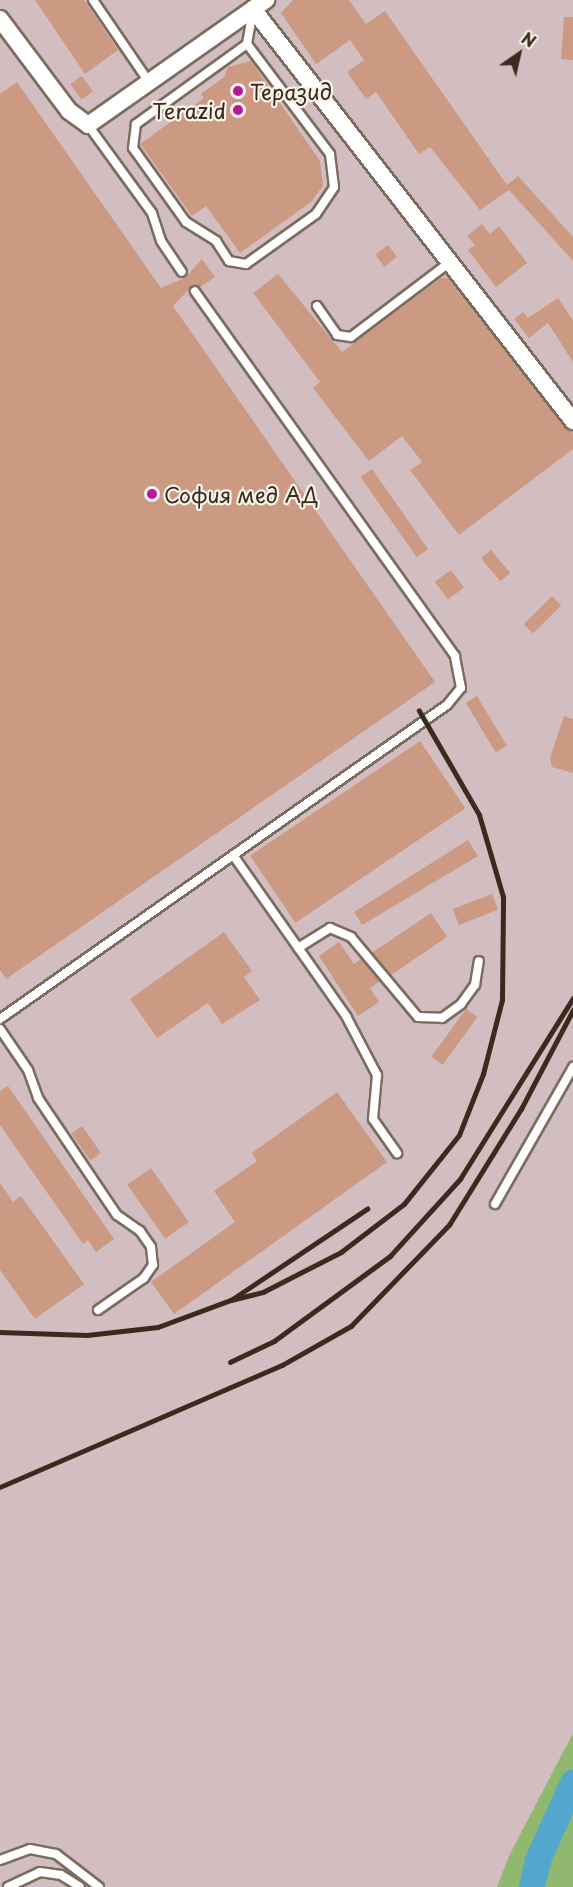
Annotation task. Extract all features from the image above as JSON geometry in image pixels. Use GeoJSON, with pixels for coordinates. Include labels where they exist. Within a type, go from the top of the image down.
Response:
{"type":"FeatureCollection","features":[{"type":"Feature","properties":{"kind":"street"},"geometry":{"type":"LineString","coordinates":[[0,19],[69,111],[88,125],[260,4],[450,262],[573,421]]}},
{"type":"Feature","properties":{"kind":"lane"},"geometry":{"type":"LineString","coordinates":[[93,0],[149,82]]}},
{"type":"Feature","properties":{"kind":"lane"},"geometry":{"type":"LineString","coordinates":[[247,44],[330,154],[334,187],[316,214],[246,264],[230,261],[216,241],[186,222],[133,148],[136,124],[247,44],[260,4]]}},
{"type":"Feature","properties":{"kind":"lane"},"geometry":{"type":"LineString","coordinates":[[88,125],[152,213],[160,242],[182,272]]}},
{"type":"Feature","properties":{"kind":"lane"},"geometry":{"type":"LineString","coordinates":[[317,306],[337,335],[351,337],[450,262]]}},
{"type":"Feature","properties":{"kind":"lane"},"geometry":{"type":"LineString","coordinates":[[0,1019],[447,705],[463,677],[455,656],[195,291]]}},
{"type":"Feature","properties":{"kind":"lane"},"geometry":{"type":"LineString","coordinates":[[233,855],[346,1016],[377,1075],[373,1119],[397,1153]]}},
{"type":"Feature","properties":{"kind":"lane"},"geometry":{"type":"LineString","coordinates":[[298,948],[330,928],[351,937],[374,972],[418,1017],[442,1018],[461,1004],[475,985],[479,961]]}},
{"type":"Feature","properties":{"kind":"lane"},"geometry":{"type":"LineString","coordinates":[[0,1029],[28,1070],[38,1098],[117,1215],[140,1231],[151,1247],[153,1264],[144,1278],[98,1310]]}},
{"type":"Feature","properties":{"kind":"lane"},"geometry":{"type":"LineString","coordinates":[[495,1204],[573,1067]]}},
{"type":"Feature","properties":{"kind":"lane"},"geometry":{"type":"LineString","coordinates":[[0,1860],[30,1849],[56,1854],[99,1887]]}},
{"type":"Feature","properties":{"kind":"lane"},"geometry":{"type":"LineString","coordinates":[[8,1887],[40,1872],[61,1875],[80,1887]]}},
{"type":"Feature","properties":{"kind":"shaded area"},"geometry":{"type":"Polygon","coordinates":[[[0,0],[573,0],[573,1733],[497,1887],[0,1887],[0,0]]]}},
{"type":"Feature","properties":{"kind":"green space"},"geometry":{"type":"Polygon","coordinates":[[[573,1733],[573,1887],[497,1887],[509,1856],[573,1733]]]}},
{"type":"Feature","properties":{"kind":"building"},"geometry":{"type":"Polygon","coordinates":[[[35,0],[84,0],[118,50],[85,74],[35,0]]]}},
{"type":"Feature","properties":{"kind":"building"},"geometry":{"type":"Polygon","coordinates":[[[293,0],[349,0],[366,24],[385,11],[507,185],[518,176],[573,237],[573,261],[509,190],[480,210],[430,147],[419,154],[376,92],[366,99],[347,72],[364,60],[350,40],[316,64],[281,13],[293,0]]]}},
{"type":"Feature","properties":{"kind":"building"},"geometry":{"type":"Polygon","coordinates":[[[564,17],[573,17],[573,60],[561,59],[564,17]]]}},
{"type":"Feature","properties":{"kind":"building"},"geometry":{"type":"Polygon","coordinates":[[[251,61],[320,161],[323,186],[311,202],[240,253],[206,206],[192,216],[140,144],[204,98],[201,94],[224,77],[228,67],[251,61]]]}},
{"type":"Feature","properties":{"kind":"building"},"geometry":{"type":"Polygon","coordinates":[[[82,76],[93,92],[81,100],[71,84],[82,76]]]}},
{"type":"Feature","properties":{"kind":"building","name":"София мед АД"},"geometry":{"type":"Polygon","coordinates":[[[17,82],[161,288],[186,277],[202,259],[215,277],[200,287],[192,286],[173,306],[435,682],[6,979],[0,970],[0,94],[17,82]]]}},
{"type":"Feature","properties":{"kind":"building"},"geometry":{"type":"Polygon","coordinates":[[[482,224],[490,234],[499,226],[527,263],[496,287],[468,250],[475,245],[467,236],[482,224]]]}},
{"type":"Feature","properties":{"kind":"building"},"geometry":{"type":"Polygon","coordinates":[[[388,245],[397,257],[384,267],[375,255],[388,245]]]}},
{"type":"Feature","properties":{"kind":"building"},"geometry":{"type":"Polygon","coordinates":[[[278,274],[342,352],[441,278],[449,278],[573,434],[573,449],[459,535],[410,470],[422,462],[402,436],[369,461],[313,388],[320,382],[253,293],[278,274]]]}},
{"type":"Feature","properties":{"kind":"building"},"geometry":{"type":"Polygon","coordinates":[[[558,298],[573,321],[573,362],[548,323],[529,338],[514,319],[523,312],[528,318],[558,298]]]}},
{"type":"Feature","properties":{"kind":"building"},"geometry":{"type":"Polygon","coordinates":[[[372,469],[428,549],[417,557],[361,477],[372,469]]]}},
{"type":"Feature","properties":{"kind":"building"},"geometry":{"type":"Polygon","coordinates":[[[491,550],[510,573],[500,581],[481,558],[491,550]]]}},
{"type":"Feature","properties":{"kind":"building"},"geometry":{"type":"Polygon","coordinates":[[[451,570],[464,588],[448,600],[435,582],[451,570]]]}},
{"type":"Feature","properties":{"kind":"building"},"geometry":{"type":"Polygon","coordinates":[[[552,596],[561,605],[533,633],[524,624],[552,596]]]}},
{"type":"Feature","properties":{"kind":"building"},"geometry":{"type":"Polygon","coordinates":[[[477,696],[507,746],[496,752],[466,703],[477,696]]]}},
{"type":"Feature","properties":{"kind":"building"},"geometry":{"type":"Polygon","coordinates":[[[564,716],[573,719],[573,773],[552,767],[550,758],[564,716]]]}},
{"type":"Feature","properties":{"kind":"building"},"geometry":{"type":"Polygon","coordinates":[[[420,741],[465,808],[295,923],[250,856],[420,741]]]}},
{"type":"Feature","properties":{"kind":"building"},"geometry":{"type":"Polygon","coordinates":[[[468,840],[478,856],[362,925],[354,912],[468,840]]]}},
{"type":"Feature","properties":{"kind":"building"},"geometry":{"type":"Polygon","coordinates":[[[492,894],[498,910],[459,925],[453,909],[492,894]]]}},
{"type":"Feature","properties":{"kind":"building"},"geometry":{"type":"Polygon","coordinates":[[[431,913],[447,937],[388,977],[372,953],[431,913]]]}},
{"type":"Feature","properties":{"kind":"building"},"geometry":{"type":"Polygon","coordinates":[[[224,932],[252,971],[244,977],[260,1000],[222,1024],[208,1003],[157,1038],[130,999],[224,932]]]}},
{"type":"Feature","properties":{"kind":"building"},"geometry":{"type":"Polygon","coordinates":[[[339,942],[354,964],[361,959],[380,981],[370,988],[379,1002],[358,1016],[319,956],[339,942]]]}},
{"type":"Feature","properties":{"kind":"building"},"geometry":{"type":"Polygon","coordinates":[[[466,1009],[477,1017],[443,1065],[431,1057],[466,1009]]]}},
{"type":"Feature","properties":{"kind":"building"},"geometry":{"type":"Polygon","coordinates":[[[8,1086],[114,1239],[96,1252],[88,1240],[83,1244],[0,1125],[0,1091],[8,1086]]]}},
{"type":"Feature","properties":{"kind":"building"},"geometry":{"type":"Polygon","coordinates":[[[337,1092],[387,1162],[174,1314],[151,1282],[235,1222],[214,1191],[257,1161],[252,1153],[337,1092]]]}},
{"type":"Feature","properties":{"kind":"building"},"geometry":{"type":"Polygon","coordinates":[[[82,1126],[101,1153],[90,1160],[71,1133],[82,1126]]]}},
{"type":"Feature","properties":{"kind":"building"},"geometry":{"type":"Polygon","coordinates":[[[151,1168],[189,1222],[165,1239],[127,1185],[151,1168]]]}},
{"type":"Feature","properties":{"kind":"building"},"geometry":{"type":"Polygon","coordinates":[[[0,1183],[13,1202],[21,1196],[84,1284],[35,1319],[0,1270],[0,1183]]]}},
{"type":"Feature","properties":{"kind":"waterway"},"geometry":{"type":"LineString","coordinates":[[532,1887],[538,1860],[573,1783]]}},
{"type":"Feature","properties":{"kind":"railway"},"geometry":{"type":"LineString","coordinates":[[231,1300],[263,1292],[341,1252],[404,1204],[459,1135],[483,1074],[502,1000],[503,897],[479,815],[419,711]]}},
{"type":"Feature","properties":{"kind":"railway"},"geometry":{"type":"LineString","coordinates":[[230,1362],[274,1341],[390,1256],[460,1179],[573,998]]}},
{"type":"Feature","properties":{"kind":"railway"},"geometry":{"type":"LineString","coordinates":[[0,1487],[282,1365],[351,1326],[449,1225],[521,1109],[573,1010]]}},
{"type":"Feature","properties":{"kind":"railway"},"geometry":{"type":"LineString","coordinates":[[0,1332],[87,1335],[158,1327],[231,1300],[367,1209]]}},
{"type":"Feature","properties":{"kind":"place","name":"Теразид"},"geometry":{"type":"Point","coordinates":[238,91]}},
{"type":"Feature","properties":{"kind":"place","name":"Terazid"},"geometry":{"type":"Point","coordinates":[238,110]}},
{"type":"Feature","properties":{"kind":"place","name":"София мед АД"},"geometry":{"type":"Point","coordinates":[152,494]}}]}
